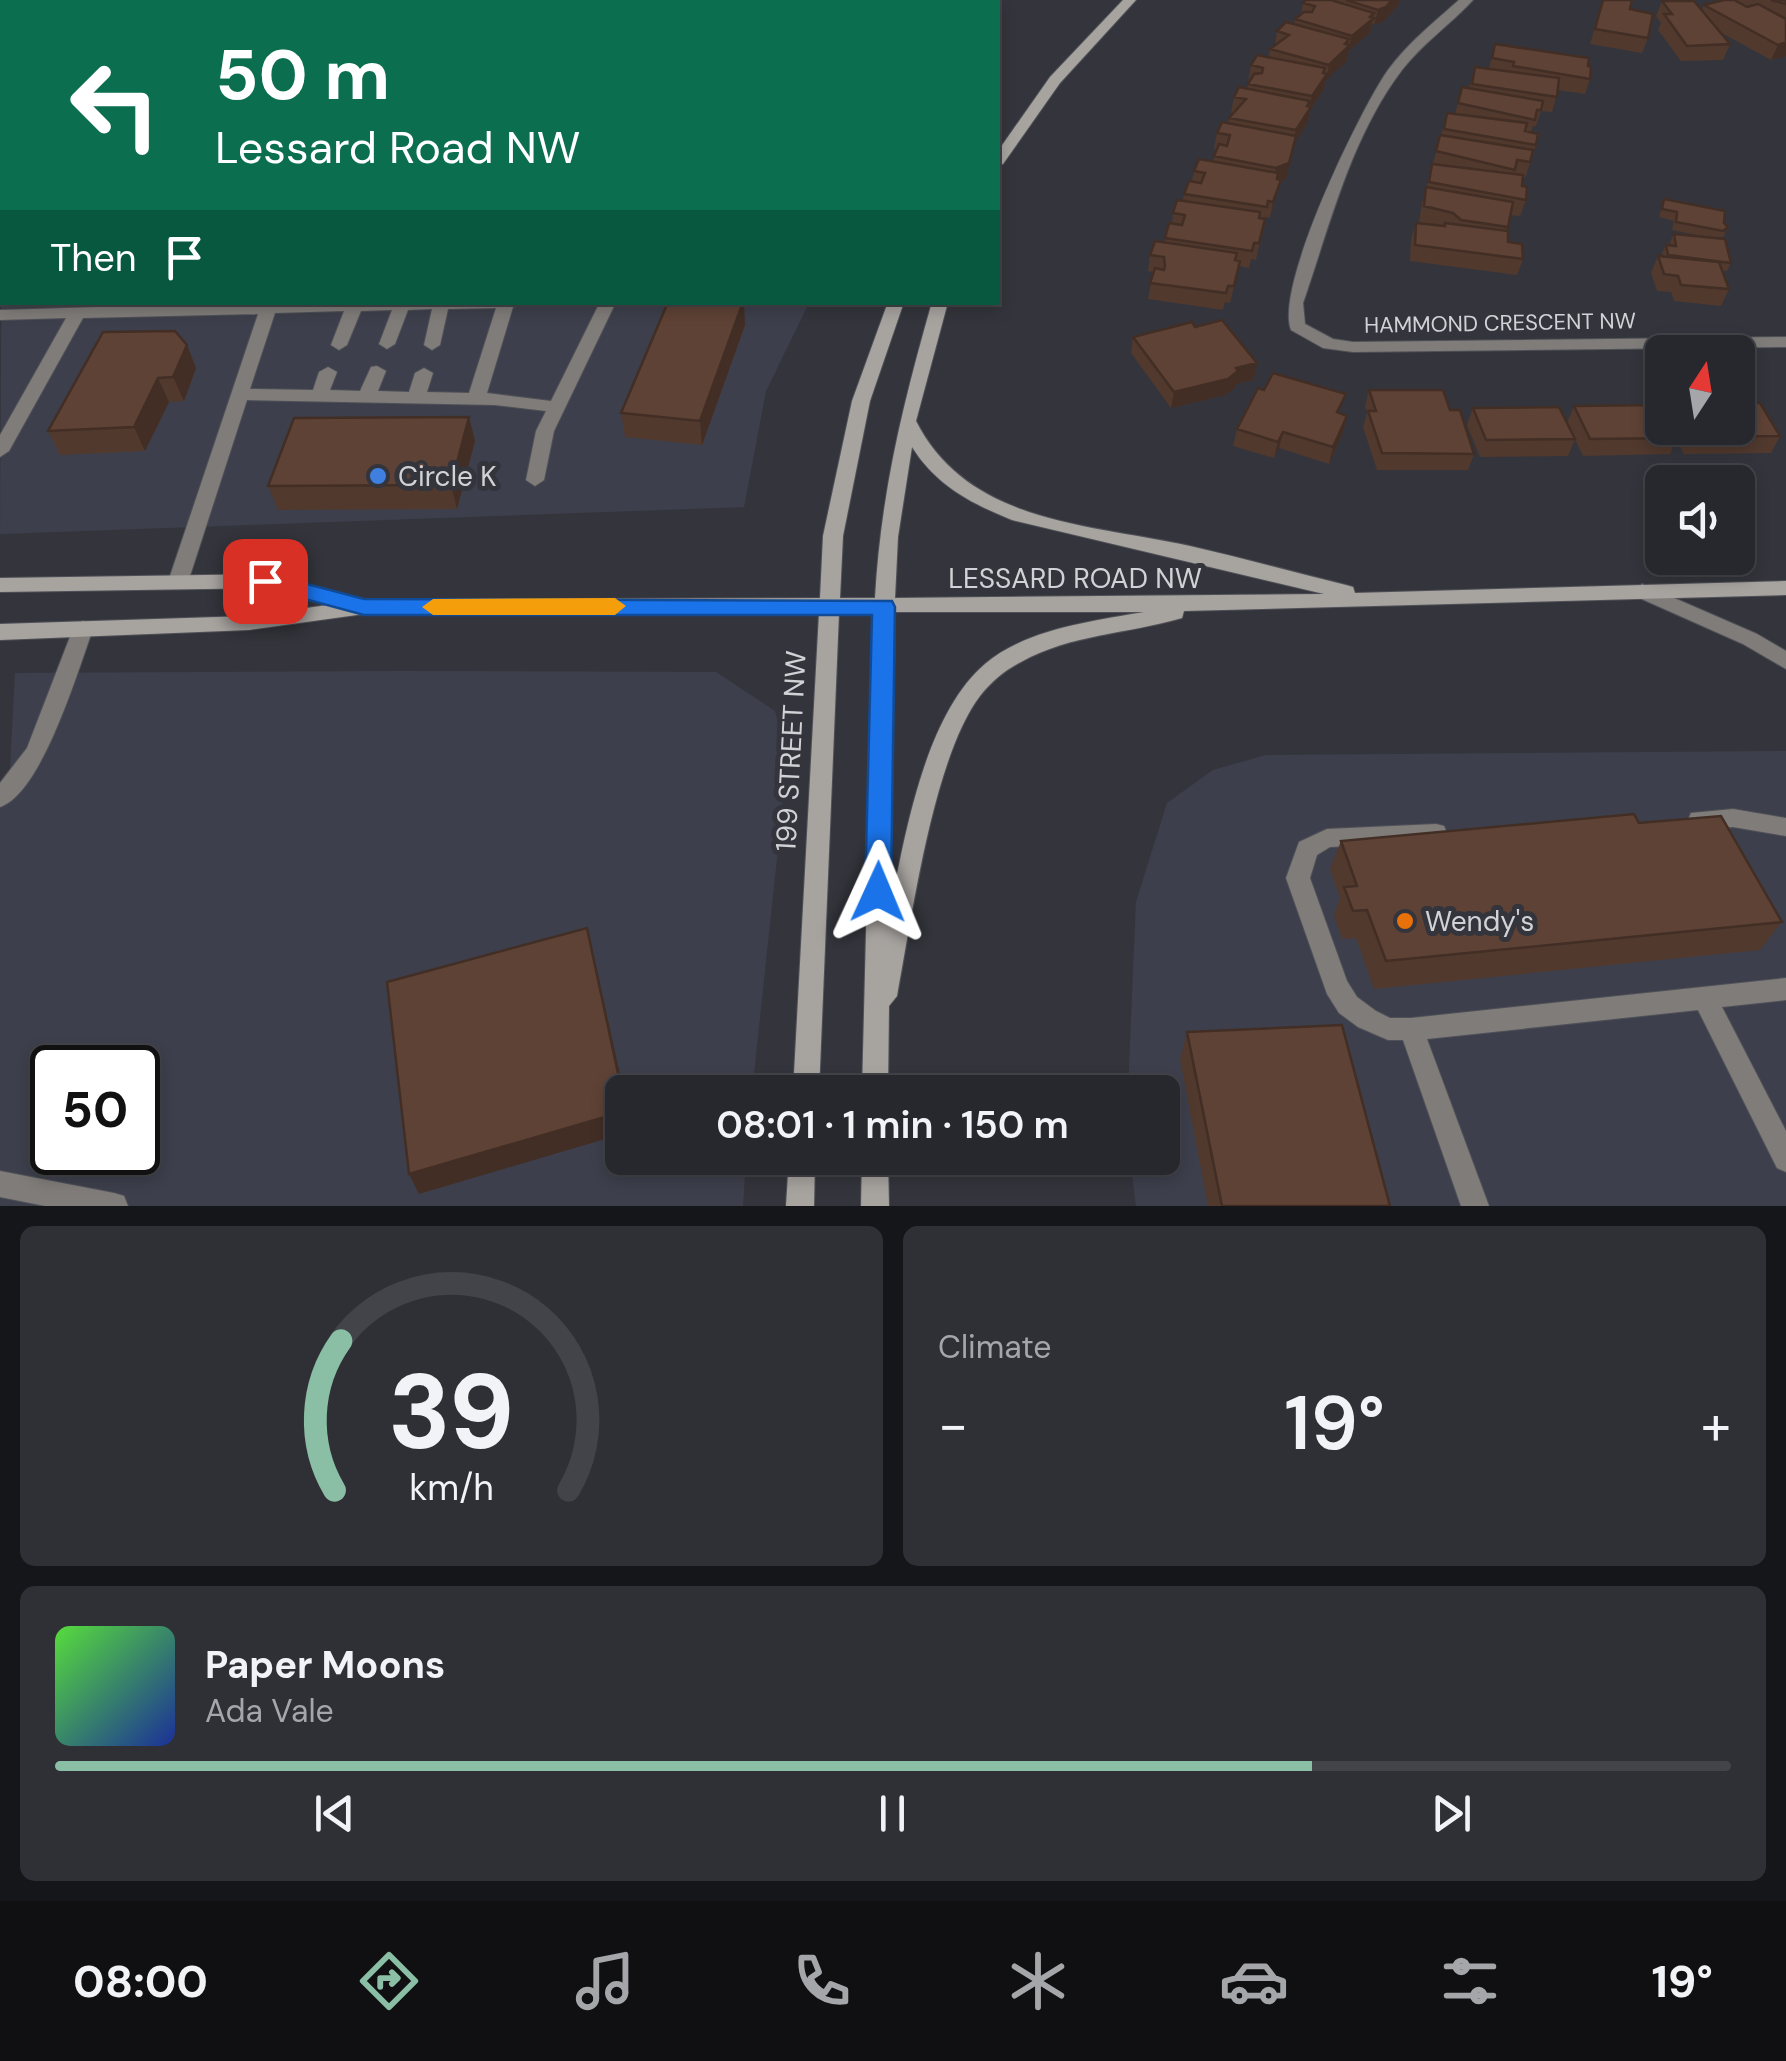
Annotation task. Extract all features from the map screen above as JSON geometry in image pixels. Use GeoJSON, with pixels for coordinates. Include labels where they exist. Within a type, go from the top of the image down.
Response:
{"type":"FeatureCollection","features":[{"type":"Feature","properties":{"kind":"main road"},"geometry":{"type":"LineString","coordinates":[[1000,158],[1055,80],[1130,0]]}},
{"type":"Feature","properties":{"kind":"main road","name":"199 STREET NW"},"geometry":{"type":"LineString","coordinates":[[807,1075],[833,536],[849,443],[878,346],[895,305]]}},
{"type":"Feature","properties":{"kind":"main road"},"geometry":{"type":"LineString","coordinates":[[875,1075],[888,537],[907,420],[939,305]]}},
{"type":"Feature","properties":{"kind":"main road"},"geometry":{"type":"LineString","coordinates":[[907,420],[936,469],[975,497],[1002,508],[1098,535],[1169,548],[1372,599]]}},
{"type":"Feature","properties":{"kind":"main road","name":"LESSARD ROAD NW"},"geometry":{"type":"LineString","coordinates":[[0,585],[265,581],[364,607]]}},
{"type":"Feature","properties":{"kind":"main road","name":"LESSARD ROAD NW"},"geometry":{"type":"LineString","coordinates":[[0,632],[249,623],[364,607],[1220,604],[1786,588]]}},
{"type":"Feature","properties":{"kind":"main road"},"geometry":{"type":"LineString","coordinates":[[876,1042],[922,822],[951,733],[972,692],[990,670],[1052,638],[1220,604]]}},
{"type":"Feature","properties":{"kind":"main road"},"geometry":{"type":"LineString","coordinates":[[800,1206],[801,1175]]}},
{"type":"Feature","properties":{"kind":"main road"},"geometry":{"type":"LineString","coordinates":[[874,1206],[875,1175]]}},
{"type":"Feature","properties":{"kind":"street","name":"HAMMOND CRESCENT NW"},"geometry":{"type":"LineString","coordinates":[[1467,0],[1424,38],[1395,71],[1365,119],[1295,304],[1297,326],[1330,344],[1353,347],[1786,342]]}},
{"type":"Feature","properties":{"kind":"street"},"geometry":{"type":"LineString","coordinates":[[0,315],[402,305],[387,344]]}},
{"type":"Feature","properties":{"kind":"street"},"geometry":{"type":"LineString","coordinates":[[432,344],[441,305]]}},
{"type":"Feature","properties":{"kind":"street"},"geometry":{"type":"LineString","coordinates":[[476,399],[505,305]]}},
{"type":"Feature","properties":{"kind":"street"},"geometry":{"type":"LineString","coordinates":[[535,480],[545,430],[607,305]]}},
{"type":"Feature","properties":{"kind":"street"},"geometry":{"type":"LineString","coordinates":[[178,582],[269,306]]}},
{"type":"Feature","properties":{"kind":"street"},"geometry":{"type":"LineString","coordinates":[[339,345],[354,306]]}},
{"type":"Feature","properties":{"kind":"street"},"geometry":{"type":"LineString","coordinates":[[0,451],[76,313]]}},
{"type":"Feature","properties":{"kind":"street"},"geometry":{"type":"LineString","coordinates":[[368,396],[377,370]]}},
{"type":"Feature","properties":{"kind":"street"},"geometry":{"type":"LineString","coordinates":[[320,396],[328,372]]}},
{"type":"Feature","properties":{"kind":"street"},"geometry":{"type":"LineString","coordinates":[[416,398],[424,373]]}},
{"type":"Feature","properties":{"kind":"street"},"geometry":{"type":"LineString","coordinates":[[240,394],[476,399],[556,407]]}},
{"type":"Feature","properties":{"kind":"street"},"geometry":{"type":"LineString","coordinates":[[1642,591],[1750,639],[1786,661]]}},
{"type":"Feature","properties":{"kind":"street"},"geometry":{"type":"LineString","coordinates":[[0,798],[26,769],[37,749],[84,629]]}},
{"type":"Feature","properties":{"kind":"street"},"geometry":{"type":"LineString","coordinates":[[1675,821],[1733,818],[1786,827]]}},
{"type":"Feature","properties":{"kind":"street"},"geometry":{"type":"LineString","coordinates":[[1462,832],[1327,838],[1308,849],[1298,878],[1336,986],[1348,1005],[1388,1029],[1786,990]]}},
{"type":"Feature","properties":{"kind":"street"},"geometry":{"type":"LineString","coordinates":[[1706,998],[1786,1159]]}},
{"type":"Feature","properties":{"kind":"street"},"geometry":{"type":"LineString","coordinates":[[1411,1028],[1475,1206]]}},
{"type":"Feature","properties":{"kind":"street"},"geometry":{"type":"LineString","coordinates":[[0,1184],[46,1196],[114,1206]]}},
{"type":"Feature","properties":{"kind":"shaded area"},"geometry":{"type":"Polygon","coordinates":[[[1,305],[808,305],[766,391],[744,507],[0,534],[1,305]]]}},
{"type":"Feature","properties":{"kind":"shaded area"},"geometry":{"type":"Polygon","coordinates":[[[716,672],[775,711],[787,764],[754,1075],[605,1075],[605,1175],[745,1175],[743,1206],[0,1206],[0,782],[10,771],[15,673],[716,672]]]}},
{"type":"Feature","properties":{"kind":"shaded area"},"geometry":{"type":"Polygon","coordinates":[[[1786,751],[1786,1206],[1136,1206],[1132,1175],[1180,1175],[1180,1075],[1129,1075],[1136,902],[1167,803],[1213,770],[1266,755],[1786,751]]]}},
{"type":"Feature","properties":{"kind":"building"},"geometry":{"type":"Polygon","coordinates":[[[1331,0],[1374,13],[1370,17],[1374,18],[1352,36],[1295,19],[1304,12],[1312,12],[1315,6],[1303,3],[1331,0]]]}},
{"type":"Feature","properties":{"kind":"building"},"geometry":{"type":"Polygon","coordinates":[[[1346,0],[1392,0],[1378,10],[1346,0]]]}},
{"type":"Feature","properties":{"kind":"building"},"geometry":{"type":"Polygon","coordinates":[[[1603,0],[1632,0],[1630,9],[1653,14],[1648,38],[1595,29],[1603,0]]]}},
{"type":"Feature","properties":{"kind":"building"},"geometry":{"type":"Polygon","coordinates":[[[1724,0],[1747,7],[1758,4],[1786,19],[1786,42],[1778,45],[1704,5],[1724,0]]]}},
{"type":"Feature","properties":{"kind":"building"},"geometry":{"type":"Polygon","coordinates":[[[1662,1],[1694,1],[1730,44],[1687,46],[1664,14],[1672,14],[1662,1]]]}},
{"type":"Feature","properties":{"kind":"building"},"geometry":{"type":"Polygon","coordinates":[[[1286,22],[1349,39],[1345,44],[1350,45],[1329,65],[1270,49],[1289,35],[1277,31],[1286,22]]]}},
{"type":"Feature","properties":{"kind":"building"},"geometry":{"type":"Polygon","coordinates":[[[1495,44],[1589,58],[1590,79],[1513,66],[1514,62],[1492,58],[1495,44]]]}},
{"type":"Feature","properties":{"kind":"building"},"geometry":{"type":"Polygon","coordinates":[[[1257,55],[1325,68],[1323,73],[1327,74],[1312,96],[1248,84],[1254,74],[1262,73],[1263,68],[1251,65],[1257,55]]]}},
{"type":"Feature","properties":{"kind":"building"},"geometry":{"type":"Polygon","coordinates":[[[1475,67],[1559,78],[1557,97],[1472,84],[1475,67]]]}},
{"type":"Feature","properties":{"kind":"building"},"geometry":{"type":"Polygon","coordinates":[[[1239,87],[1310,101],[1307,106],[1311,107],[1296,130],[1229,118],[1246,99],[1234,97],[1239,87]]]}},
{"type":"Feature","properties":{"kind":"building"},"geometry":{"type":"Polygon","coordinates":[[[1462,87],[1543,101],[1541,110],[1537,110],[1535,120],[1458,103],[1462,87]]]}},
{"type":"Feature","properties":{"kind":"building"},"geometry":{"type":"Polygon","coordinates":[[[1447,113],[1527,123],[1525,131],[1538,134],[1536,145],[1444,129],[1447,113]]]}},
{"type":"Feature","properties":{"kind":"building"},"geometry":{"type":"Polygon","coordinates":[[[1222,122],[1296,136],[1289,163],[1276,168],[1214,156],[1219,144],[1227,146],[1230,135],[1217,133],[1222,122]]]}},
{"type":"Feature","properties":{"kind":"building"},"geometry":{"type":"Polygon","coordinates":[[[1440,135],[1533,150],[1530,162],[1517,160],[1515,170],[1436,151],[1440,135]]]}},
{"type":"Feature","properties":{"kind":"building"},"geometry":{"type":"Polygon","coordinates":[[[1199,159],[1278,173],[1277,179],[1281,180],[1273,202],[1268,201],[1267,207],[1184,194],[1189,181],[1201,183],[1205,173],[1194,171],[1199,159]]]}},
{"type":"Feature","properties":{"kind":"building"},"geometry":{"type":"Polygon","coordinates":[[[1432,164],[1523,175],[1526,200],[1429,182],[1432,164]]]}},
{"type":"Feature","properties":{"kind":"building"},"geometry":{"type":"Polygon","coordinates":[[[1426,187],[1513,202],[1508,227],[1461,220],[1453,213],[1424,206],[1426,187]]]}},
{"type":"Feature","properties":{"kind":"building"},"geometry":{"type":"Polygon","coordinates":[[[1664,199],[1725,211],[1724,223],[1728,227],[1723,231],[1676,222],[1677,212],[1662,209],[1664,199]]]}},
{"type":"Feature","properties":{"kind":"building"},"geometry":{"type":"Polygon","coordinates":[[[1177,200],[1260,212],[1259,218],[1265,219],[1259,243],[1254,243],[1252,251],[1165,238],[1169,223],[1182,225],[1185,215],[1173,213],[1177,200]]]}},
{"type":"Feature","properties":{"kind":"building"},"geometry":{"type":"Polygon","coordinates":[[[1416,223],[1508,231],[1508,242],[1522,244],[1523,259],[1415,245],[1416,223]]]}},
{"type":"Feature","properties":{"kind":"building"},"geometry":{"type":"Polygon","coordinates":[[[1674,234],[1725,239],[1731,263],[1668,255],[1666,245],[1676,246],[1674,234]]]}},
{"type":"Feature","properties":{"kind":"building"},"geometry":{"type":"Polygon","coordinates":[[[1155,241],[1237,253],[1235,260],[1240,261],[1234,286],[1228,286],[1226,293],[1150,283],[1155,268],[1164,270],[1165,266],[1164,257],[1150,255],[1155,241]]]}},
{"type":"Feature","properties":{"kind":"building"},"geometry":{"type":"Polygon","coordinates":[[[1658,256],[1719,262],[1729,289],[1681,285],[1678,276],[1664,274],[1658,256]]]}},
{"type":"Feature","properties":{"kind":"building"},"geometry":{"type":"Polygon","coordinates":[[[667,305],[742,305],[700,421],[621,413],[667,305]]]}},
{"type":"Feature","properties":{"kind":"building"},"geometry":{"type":"Polygon","coordinates":[[[1222,320],[1257,363],[1236,368],[1238,371],[1228,379],[1174,392],[1133,337],[1192,322],[1195,327],[1222,320]]]}},
{"type":"Feature","properties":{"kind":"building"},"geometry":{"type":"Polygon","coordinates":[[[175,331],[187,345],[173,377],[158,378],[134,427],[48,431],[103,332],[175,331]]]}},
{"type":"Feature","properties":{"kind":"building"},"geometry":{"type":"Polygon","coordinates":[[[1273,373],[1346,394],[1337,412],[1347,416],[1333,447],[1283,432],[1278,442],[1237,429],[1258,388],[1264,390],[1273,373]]]}},
{"type":"Feature","properties":{"kind":"building"},"geometry":{"type":"Polygon","coordinates":[[[1369,390],[1443,390],[1450,410],[1460,410],[1474,454],[1382,453],[1368,411],[1376,411],[1369,390]]]}},
{"type":"Feature","properties":{"kind":"building"},"geometry":{"type":"Polygon","coordinates":[[[1755,403],[1760,403],[1780,436],[1755,436],[1755,403]]]}},
{"type":"Feature","properties":{"kind":"building"},"geometry":{"type":"Polygon","coordinates":[[[1645,405],[1645,438],[1590,439],[1574,406],[1645,405]]]}},
{"type":"Feature","properties":{"kind":"building"},"geometry":{"type":"Polygon","coordinates":[[[1559,407],[1575,439],[1486,440],[1473,408],[1559,407]]]}},
{"type":"Feature","properties":{"kind":"building"},"geometry":{"type":"Polygon","coordinates":[[[469,417],[451,485],[268,486],[294,418],[469,417]]]}},
{"type":"Feature","properties":{"kind":"building"},"geometry":{"type":"Polygon","coordinates":[[[1634,814],[1639,823],[1721,816],[1782,922],[1386,961],[1367,910],[1353,911],[1344,887],[1357,886],[1341,841],[1634,814]]]}},
{"type":"Feature","properties":{"kind":"building"},"geometry":{"type":"Polygon","coordinates":[[[587,928],[618,1075],[605,1075],[605,1117],[409,1174],[387,982],[587,928]]]}},
{"type":"Feature","properties":{"kind":"building"},"geometry":{"type":"Polygon","coordinates":[[[1342,1025],[1390,1206],[1222,1206],[1187,1032],[1342,1025]]]}},
{"type":"Feature","properties":{"kind":"slow traffic"},"geometry":{"type":"LineString","coordinates":[[433,607],[615,606]]}},
{"type":"Feature","properties":{"kind":"place","name":"Circle K"},"geometry":{"type":"Point","coordinates":[378,476]}},
{"type":"Feature","properties":{"kind":"place","name":"Wendy's"},"geometry":{"type":"Point","coordinates":[1405,921]}},
{"type":"Feature","properties":{"kind":"route"},"geometry":{"type":"LineString","coordinates":[[265,581],[364,607],[884,607],[878,892]]}}]}
